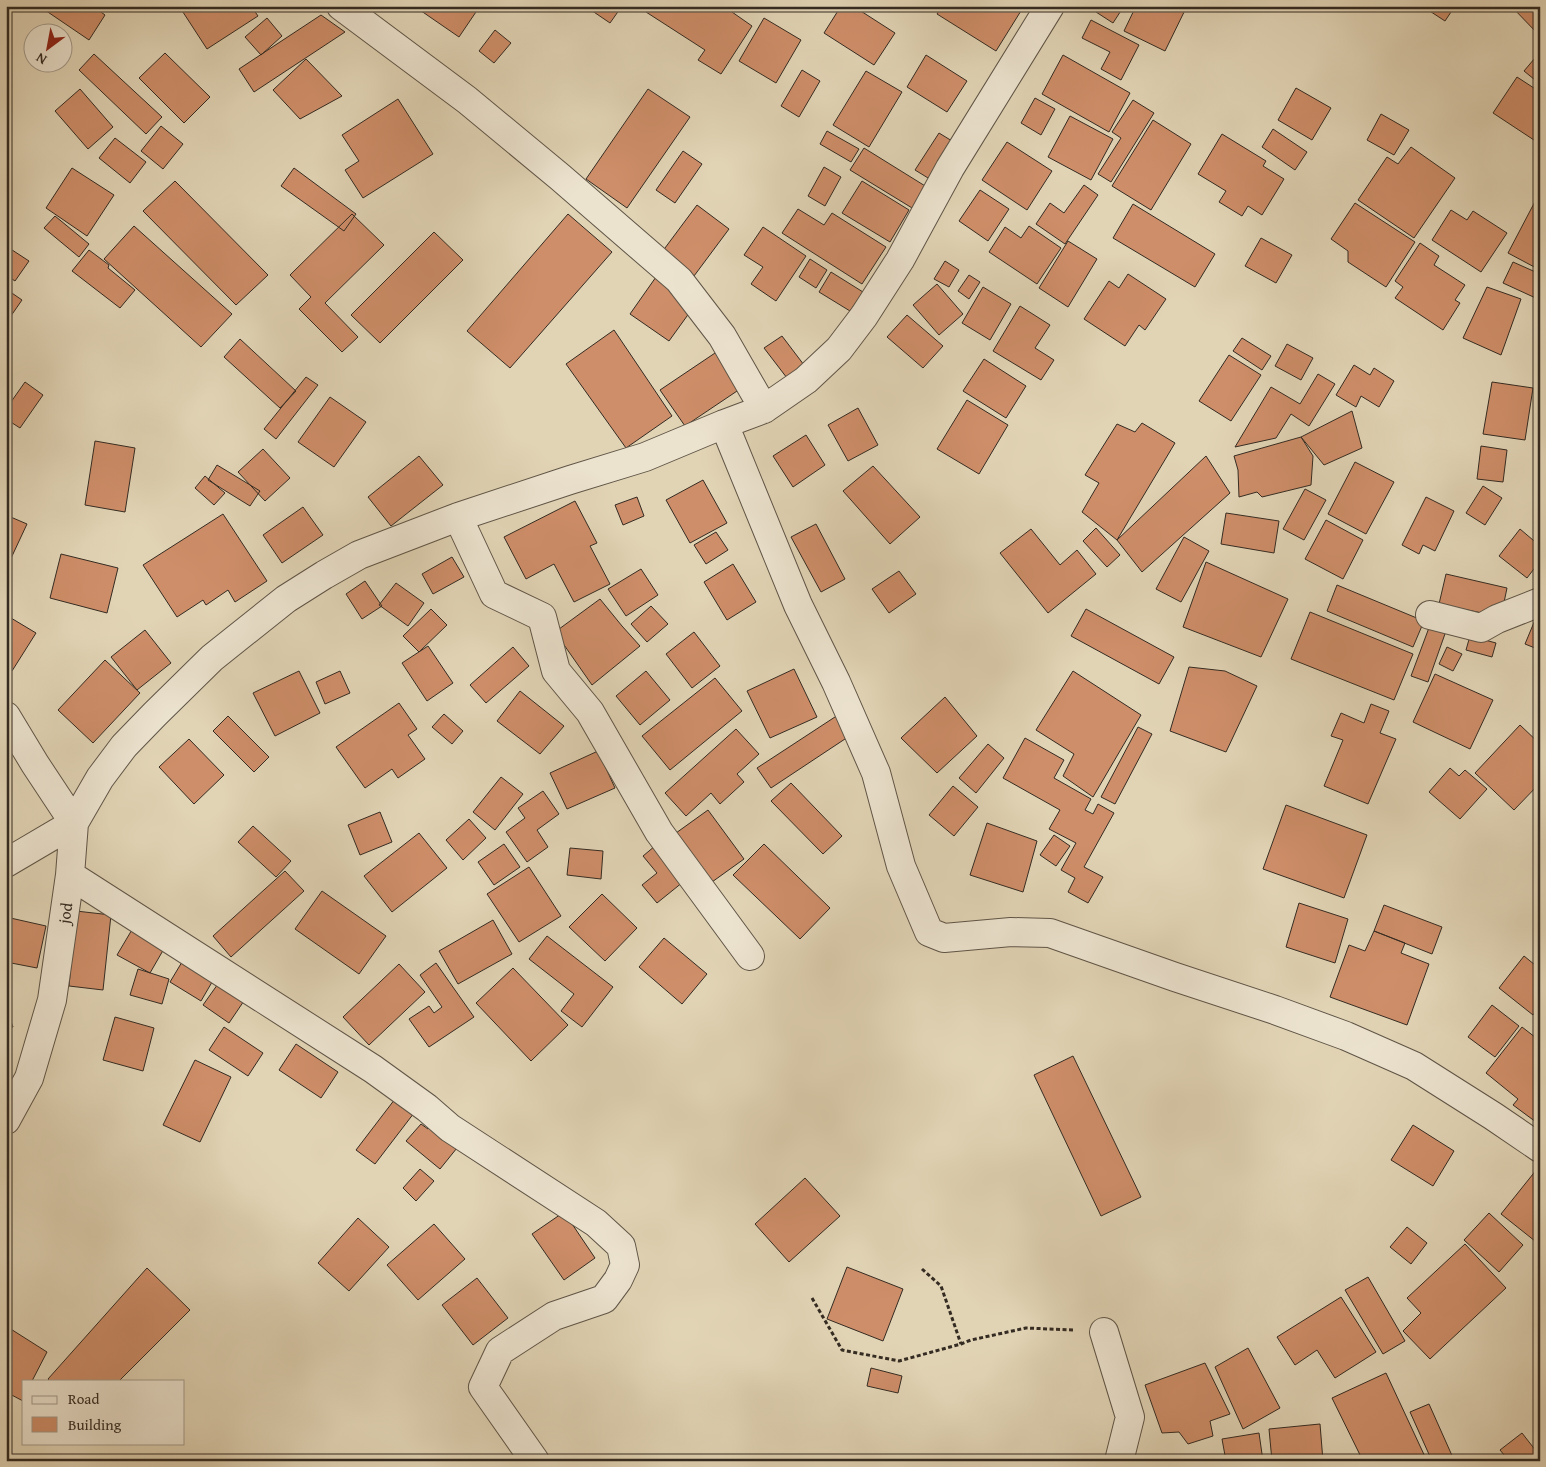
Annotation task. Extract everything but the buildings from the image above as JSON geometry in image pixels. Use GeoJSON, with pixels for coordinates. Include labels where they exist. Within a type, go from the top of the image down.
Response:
{"type":"FeatureCollection","features":[{"type":"Feature","properties":{"kind":"street"},"geometry":{"type":"LineString","coordinates":[[341,6],[467,100],[679,280],[722,336],[764,409]]}},
{"type":"Feature","properties":{"kind":"street"},"geometry":{"type":"LineString","coordinates":[[6,863],[74,823],[100,778],[124,746],[212,658],[286,599],[324,575],[359,555],[458,517],[645,457],[764,409],[806,380],[839,349],[864,316],[900,260],[950,168],[1050,6]]}},
{"type":"Feature","properties":{"kind":"street"},"geometry":{"type":"LineString","coordinates":[[724,424],[798,605],[836,682],[876,773],[901,866],[929,932],[944,938],[1011,932],[1050,933],[1276,1010],[1346,1036],[1414,1066],[1540,1148]]}},
{"type":"Feature","properties":{"kind":"street"},"geometry":{"type":"LineString","coordinates":[[458,517],[494,594],[542,616],[556,671],[590,712],[659,832],[750,956]]}},
{"type":"Feature","properties":{"kind":"street"},"geometry":{"type":"LineString","coordinates":[[1430,615],[1481,628],[1497,619],[1540,602]]}},
{"type":"Feature","properties":{"kind":"street"},"geometry":{"type":"LineString","coordinates":[[6,716],[74,823]]}},
{"type":"Feature","properties":{"kind":"street","name":"jod"},"geometry":{"type":"LineString","coordinates":[[6,1120],[29,1078],[52,1000],[70,875],[74,823]]}},
{"type":"Feature","properties":{"kind":"street"},"geometry":{"type":"LineString","coordinates":[[70,875],[373,1069],[427,1108],[450,1128],[596,1223],[621,1246],[625,1265],[618,1280],[604,1298],[554,1316],[500,1352],[483,1387],[535,1461]]}},
{"type":"Feature","properties":{"kind":"street"},"geometry":{"type":"LineString","coordinates":[[1104,1332],[1130,1417],[1119,1461]]}},
{"type":"Feature","properties":{"kind":"path"},"geometry":{"type":"LineString","coordinates":[[922,1269],[942,1286],[961,1344]]}},
{"type":"Feature","properties":{"kind":"path"},"geometry":{"type":"LineString","coordinates":[[812,1298],[842,1350],[899,1361],[971,1340],[1026,1328],[1104,1332]]}}]}
